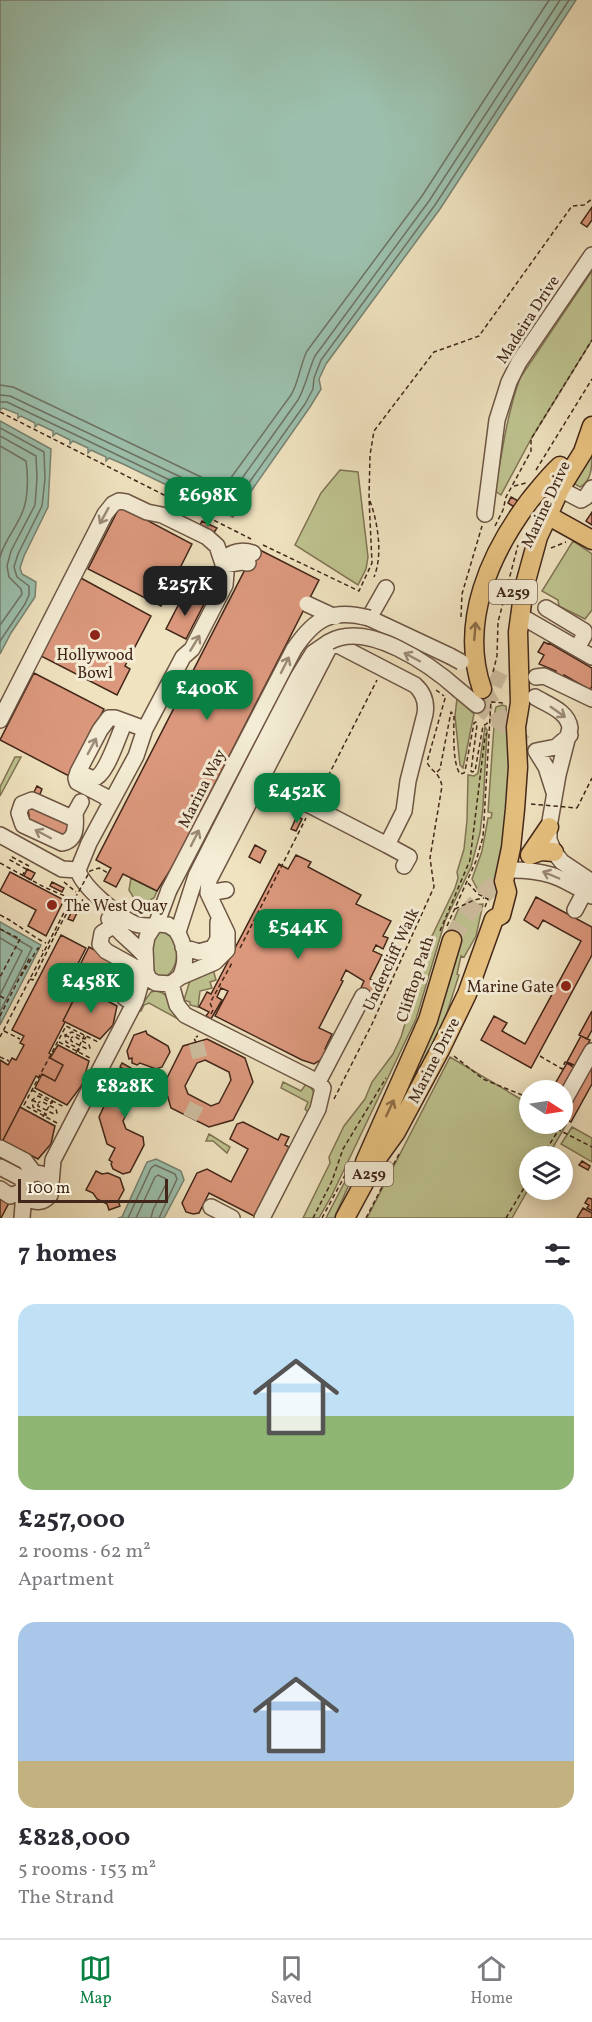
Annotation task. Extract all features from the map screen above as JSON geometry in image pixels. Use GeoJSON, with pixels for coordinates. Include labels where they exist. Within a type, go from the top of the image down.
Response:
{"type":"FeatureCollection","features":[{"type":"Feature","properties":{"kind":"main road","name":"Marine Drive"},"geometry":{"type":"LineString","coordinates":[[345,1218],[378,1156],[396,1132],[472,996],[503,920],[489,914],[495,891],[505,876],[515,809],[518,767],[516,727],[510,704],[508,666],[508,631],[513,590],[525,542],[560,466],[573,446],[590,429]]}},
{"type":"Feature","properties":{"kind":"main road","name":"A259"},"geometry":{"type":"LineString","coordinates":[[547,515],[583,452],[590,429]]}},
{"type":"Feature","properties":{"kind":"main road"},"geometry":{"type":"LineString","coordinates":[[486,691],[475,666],[474,637],[487,572],[507,532],[550,475],[560,466]]}},
{"type":"Feature","properties":{"kind":"main road","name":"Marine Drive"},"geometry":{"type":"LineString","coordinates":[[516,727],[520,703],[519,617],[530,559],[547,515]]}},
{"type":"Feature","properties":{"kind":"main road"},"geometry":{"type":"LineString","coordinates":[[547,515],[592,540]]}},
{"type":"Feature","properties":{"kind":"main road"},"geometry":{"type":"LineString","coordinates":[[549,827],[530,855],[541,851],[554,852]]}},
{"type":"Feature","properties":{"kind":"main road"},"geometry":{"type":"LineString","coordinates":[[339,1218],[428,1020],[445,940]]}},
{"type":"Feature","properties":{"kind":"main road","name":"Marine Drive"},"geometry":{"type":"LineString","coordinates":[[356,1218],[386,1163],[396,1132]]}},
{"type":"Feature","properties":{"kind":"street","name":"Madeira Drive"},"geometry":{"type":"LineString","coordinates":[[485,514],[497,420],[512,373],[592,255]]}},
{"type":"Feature","properties":{"kind":"street"},"geometry":{"type":"LineString","coordinates":[[560,489],[582,500],[592,488]]}},
{"type":"Feature","properties":{"kind":"street"},"geometry":{"type":"LineString","coordinates":[[0,720],[105,514],[113,504],[126,502],[147,512],[162,515],[207,537],[217,546],[227,577],[225,585],[192,649],[183,657],[145,729],[137,767],[107,809],[78,870],[81,880],[129,920],[136,924],[168,925],[180,940],[200,952],[213,948],[219,939],[218,917]]}},
{"type":"Feature","properties":{"kind":"street"},"geometry":{"type":"LineString","coordinates":[[222,563],[242,562],[250,558]]}},
{"type":"Feature","properties":{"kind":"street"},"geometry":{"type":"LineString","coordinates":[[369,618],[386,588]]}},
{"type":"Feature","properties":{"kind":"street"},"geometry":{"type":"LineString","coordinates":[[307,604],[431,668],[453,694],[486,691]]}},
{"type":"Feature","properties":{"kind":"street"},"geometry":{"type":"LineString","coordinates":[[546,608],[584,631],[578,648]]}},
{"type":"Feature","properties":{"kind":"street","name":"Marina Way"},"geometry":{"type":"LineString","coordinates":[[155,926],[169,890],[289,658],[305,633],[320,620],[332,615],[352,614],[369,618],[461,662]]}},
{"type":"Feature","properties":{"kind":"street"},"geometry":{"type":"LineString","coordinates":[[519,617],[592,657]]}},
{"type":"Feature","properties":{"kind":"street"},"geometry":{"type":"LineString","coordinates":[[170,982],[185,963],[180,940],[190,893],[208,850],[293,685],[309,659],[318,649],[339,637],[359,636],[380,641]]}},
{"type":"Feature","properties":{"kind":"street"},"geometry":{"type":"LineString","coordinates":[[135,1002],[170,982],[215,962],[225,953],[228,936],[208,893],[210,878],[332,642],[417,687],[423,694],[426,705],[406,788],[404,811],[387,845]]}},
{"type":"Feature","properties":{"kind":"street"},"geometry":{"type":"LineString","coordinates":[[536,677],[544,676],[592,699]]}},
{"type":"Feature","properties":{"kind":"street"},"geometry":{"type":"LineString","coordinates":[[535,697],[563,713],[569,722],[570,735],[563,755],[549,827],[549,840],[554,852],[590,890]]}},
{"type":"Feature","properties":{"kind":"street"},"geometry":{"type":"LineString","coordinates":[[107,809],[104,796],[77,782],[78,772],[105,721],[112,717],[145,729]]}},
{"type":"Feature","properties":{"kind":"street"},"geometry":{"type":"LineString","coordinates":[[78,772],[93,779],[99,777],[125,722]]}},
{"type":"Feature","properties":{"kind":"street"},"geometry":{"type":"LineString","coordinates":[[555,796],[549,775],[536,751],[556,747],[570,735]]}},
{"type":"Feature","properties":{"kind":"street"},"geometry":{"type":"LineString","coordinates":[[261,780],[409,857],[404,866]]}},
{"type":"Feature","properties":{"kind":"street"},"geometry":{"type":"LineString","coordinates":[[77,804],[107,809]]}},
{"type":"Feature","properties":{"kind":"street"},"geometry":{"type":"LineString","coordinates":[[1,828],[52,864],[62,869],[78,870]]}},
{"type":"Feature","properties":{"kind":"street"},"geometry":{"type":"LineString","coordinates":[[505,876],[539,870],[590,890]]}},
{"type":"Feature","properties":{"kind":"street"},"geometry":{"type":"LineString","coordinates":[[208,893],[226,890]]}},
{"type":"Feature","properties":{"kind":"street"},"geometry":{"type":"LineString","coordinates":[[575,910],[590,890]]}},
{"type":"Feature","properties":{"kind":"street"},"geometry":{"type":"LineString","coordinates":[[100,898],[113,926],[133,942],[145,962],[149,979],[170,982]]}},
{"type":"Feature","properties":{"kind":"street"},"geometry":{"type":"LineString","coordinates":[[113,926],[102,933],[100,944],[106,951],[133,966],[132,980],[124,993],[125,998],[135,1002]]}},
{"type":"Feature","properties":{"kind":"street"},"geometry":{"type":"LineString","coordinates":[[23,1217],[32,1186],[53,1160],[135,1002],[145,962],[147,937],[155,926]]}},
{"type":"Feature","properties":{"kind":"street"},"geometry":{"type":"LineString","coordinates":[[170,982],[177,1005],[185,1015],[318,1082],[323,1090],[320,1104],[262,1218]]}},
{"type":"Feature","properties":{"kind":"street"},"geometry":{"type":"LineString","coordinates":[[318,1082],[363,996]]}},
{"type":"Feature","properties":{"kind":"street"},"geometry":{"type":"LineString","coordinates":[[573,1084],[592,1051]]}},
{"type":"Feature","properties":{"kind":"street"},"geometry":{"type":"LineString","coordinates":[[0,1148],[25,1161],[32,1186]]}},
{"type":"Feature","properties":{"kind":"street"},"geometry":{"type":"LineString","coordinates":[[0,1167],[32,1186]]}},
{"type":"Feature","properties":{"kind":"street"},"geometry":{"type":"LineString","coordinates":[[3,1190],[9,1196],[32,1186]]}},
{"type":"Feature","properties":{"kind":"street"},"geometry":{"type":"LineString","coordinates":[[211,1207],[232,1218]]}},
{"type":"Feature","properties":{"kind":"path"},"geometry":{"type":"LineString","coordinates":[[0,412],[359,591],[372,563],[369,498],[370,454],[374,431],[434,352],[479,336],[572,206],[584,205],[592,199]]}},
{"type":"Feature","properties":{"kind":"path"},"geometry":{"type":"LineString","coordinates":[[503,510],[506,497],[531,451],[531,439],[592,340]]}},
{"type":"Feature","properties":{"kind":"path"},"geometry":{"type":"LineString","coordinates":[[534,472],[592,379]]}},
{"type":"Feature","properties":{"kind":"path"},"geometry":{"type":"LineString","coordinates":[[588,386],[592,387]]}},
{"type":"Feature","properties":{"kind":"path"},"geometry":{"type":"LineString","coordinates":[[514,486],[528,482]]}},
{"type":"Feature","properties":{"kind":"path"},"geometry":{"type":"LineString","coordinates":[[369,498],[375,514],[379,559],[374,577]]}},
{"type":"Feature","properties":{"kind":"path"},"geometry":{"type":"LineString","coordinates":[[547,549],[572,539]]}},
{"type":"Feature","properties":{"kind":"path"},"geometry":{"type":"LineString","coordinates":[[436,772],[440,769],[451,712],[454,715],[457,772],[460,774],[465,772],[474,723],[477,724],[471,771],[475,771],[483,726],[489,722],[486,691],[497,656],[498,622],[519,544]]}},
{"type":"Feature","properties":{"kind":"path"},"geometry":{"type":"LineString","coordinates":[[492,621],[498,622]]}},
{"type":"Feature","properties":{"kind":"path"},"geometry":{"type":"LineString","coordinates":[[240,948],[383,669]]}},
{"type":"Feature","properties":{"kind":"path"},"geometry":{"type":"LineString","coordinates":[[435,690],[453,694]]}},
{"type":"Feature","properties":{"kind":"path","name":"Undercliff Walk"},"geometry":{"type":"LineString","coordinates":[[330,1107],[372,1024],[434,887],[430,858],[441,786],[436,772],[428,766],[427,761],[453,694]]}},
{"type":"Feature","properties":{"kind":"path","name":"Clifftop Path"},"geometry":{"type":"LineString","coordinates":[[445,940],[470,860],[480,768],[489,722]]}},
{"type":"Feature","properties":{"kind":"path"},"geometry":{"type":"LineString","coordinates":[[531,804],[577,808],[592,778]]}},
{"type":"Feature","properties":{"kind":"path"},"geometry":{"type":"LineString","coordinates":[[0,863],[44,887],[81,903]]}},
{"type":"Feature","properties":{"kind":"path"},"geometry":{"type":"LineString","coordinates":[[30,979],[33,980],[90,871],[99,868],[108,873]]}},
{"type":"Feature","properties":{"kind":"path"},"geometry":{"type":"LineString","coordinates":[[454,909],[485,898],[467,882]]}},
{"type":"Feature","properties":{"kind":"path"},"geometry":{"type":"LineString","coordinates":[[0,1037],[71,898]]}},
{"type":"Feature","properties":{"kind":"path"},"geometry":{"type":"LineString","coordinates":[[0,915],[20,925],[26,933],[47,944]]}},
{"type":"Feature","properties":{"kind":"path"},"geometry":{"type":"LineString","coordinates":[[0,929],[20,939],[0,977]]}},
{"type":"Feature","properties":{"kind":"path"},"geometry":{"type":"LineString","coordinates":[[20,976],[22,977],[38,948],[43,951]]}},
{"type":"Feature","properties":{"kind":"path"},"geometry":{"type":"LineString","coordinates":[[0,1016],[30,957]]}},
{"type":"Feature","properties":{"kind":"path"},"geometry":{"type":"LineString","coordinates":[[208,1018],[213,1010],[210,1003],[235,958]]}},
{"type":"Feature","properties":{"kind":"path"},"geometry":{"type":"LineString","coordinates":[[0,996],[8,1000]]}},
{"type":"Feature","properties":{"kind":"path"},"geometry":{"type":"LineString","coordinates":[[60,1124],[24,1105],[66,1026],[104,1046]]}},
{"type":"Feature","properties":{"kind":"path"},"geometry":{"type":"LineString","coordinates":[[4,1030],[20,1039]]}},
{"type":"Feature","properties":{"kind":"path"},"geometry":{"type":"LineString","coordinates":[[65,1035],[73,1032],[85,1039],[86,1035]]}},
{"type":"Feature","properties":{"kind":"path"},"geometry":{"type":"LineString","coordinates":[[65,1035],[79,1046],[90,1048],[74,1036],[71,1038]]}},
{"type":"Feature","properties":{"kind":"path"},"geometry":{"type":"LineString","coordinates":[[65,1035],[64,1040],[67,1043],[80,1049],[77,1052]]}},
{"type":"Feature","properties":{"kind":"path"},"geometry":{"type":"LineString","coordinates":[[77,1052],[86,1035]]}},
{"type":"Feature","properties":{"kind":"path"},"geometry":{"type":"LineString","coordinates":[[58,1041],[96,1061]]}},
{"type":"Feature","properties":{"kind":"path"},"geometry":{"type":"LineString","coordinates":[[451,1054],[483,1078],[519,1094]]}},
{"type":"Feature","properties":{"kind":"path"},"geometry":{"type":"LineString","coordinates":[[540,1056],[562,1069],[566,1062],[581,1070]]}},
{"type":"Feature","properties":{"kind":"path"},"geometry":{"type":"LineString","coordinates":[[0,1057],[9,1061]]}},
{"type":"Feature","properties":{"kind":"path"},"geometry":{"type":"LineString","coordinates":[[314,1218],[332,1181],[343,1149],[386,1077]]}},
{"type":"Feature","properties":{"kind":"path"},"geometry":{"type":"LineString","coordinates":[[32,1090],[68,1108]]}},
{"type":"Feature","properties":{"kind":"path"},"geometry":{"type":"LineString","coordinates":[[32,1100],[40,1097],[52,1103],[53,1100]]}},
{"type":"Feature","properties":{"kind":"path"},"geometry":{"type":"LineString","coordinates":[[32,1100],[31,1104],[34,1108],[46,1114],[44,1117]]}},
{"type":"Feature","properties":{"kind":"path"},"geometry":{"type":"LineString","coordinates":[[32,1100],[38,1103],[38,1106],[54,1114],[57,1113],[56,1109],[49,1105],[41,1101],[38,1103]]}},
{"type":"Feature","properties":{"kind":"path"},"geometry":{"type":"LineString","coordinates":[[44,1117],[53,1100]]}},
{"type":"Feature","properties":{"kind":"path"},"geometry":{"type":"LineString","coordinates":[[567,1134],[592,1147]]}},
{"type":"Feature","properties":{"kind":"path"},"geometry":{"type":"LineString","coordinates":[[506,1218],[519,1196]]}},
{"type":"Feature","properties":{"kind":"shaded area"},"geometry":{"type":"Polygon","coordinates":[[[592,271],[592,340],[531,439],[501,495],[495,491],[508,420],[520,378],[592,271]]]}},
{"type":"Feature","properties":{"kind":"shaded area"},"geometry":{"type":"Polygon","coordinates":[[[592,452],[589,477],[580,487],[573,483],[592,452]]]}},
{"type":"Feature","properties":{"kind":"shaded area"},"geometry":{"type":"Polygon","coordinates":[[[340,470],[358,472],[368,557],[366,569],[358,585],[295,545],[321,493],[340,470]]]}},
{"type":"Feature","properties":{"kind":"shaded area"},"geometry":{"type":"Polygon","coordinates":[[[573,541],[592,554],[592,610],[585,619],[559,606],[558,600],[542,591],[573,541]]]}},
{"type":"Feature","properties":{"kind":"shaded area"},"geometry":{"type":"Polygon","coordinates":[[[457,698],[474,714],[463,768],[460,765],[455,716],[457,698]]]}},
{"type":"Feature","properties":{"kind":"shaded area"},"geometry":{"type":"Polygon","coordinates":[[[506,706],[508,737],[508,799],[496,878],[492,893],[487,894],[479,892],[472,879],[482,851],[488,818],[491,818],[492,813],[488,812],[495,711],[496,707],[506,706]]]}},
{"type":"Feature","properties":{"kind":"shaded area"},"geometry":{"type":"Polygon","coordinates":[[[485,727],[487,730],[480,833],[471,867],[445,921],[416,1019],[319,1218],[303,1218],[330,1163],[329,1157],[344,1126],[365,1099],[372,1082],[393,1054],[401,1037],[431,938],[458,878],[457,872],[464,849],[467,820],[468,775],[474,776],[478,773],[485,727]]]}},
{"type":"Feature","properties":{"kind":"shaded area"},"geometry":{"type":"Polygon","coordinates":[[[15,757],[21,757],[0,796],[0,787],[15,757]]]}},
{"type":"Feature","properties":{"kind":"shaded area"},"geometry":{"type":"Polygon","coordinates":[[[131,878],[157,891],[154,898],[143,903],[135,900],[129,890],[131,878]]]}},
{"type":"Feature","properties":{"kind":"shaded area"},"geometry":{"type":"Polygon","coordinates":[[[483,904],[476,936],[464,957],[461,956],[457,974],[459,975],[445,1019],[378,1148],[446,938],[458,910],[470,905],[483,904]]]}},
{"type":"Feature","properties":{"kind":"shaded area"},"geometry":{"type":"Polygon","coordinates":[[[162,931],[173,939],[177,953],[174,967],[164,978],[154,975],[148,954],[157,932],[162,931]]]}},
{"type":"Feature","properties":{"kind":"shaded area"},"geometry":{"type":"Polygon","coordinates":[[[213,969],[216,980],[210,982],[212,988],[200,991],[198,1007],[190,1005],[190,1002],[184,1000],[191,977],[213,969]]]}},
{"type":"Feature","properties":{"kind":"shaded area"},"geometry":{"type":"Polygon","coordinates":[[[155,991],[167,997],[180,1020],[149,1003],[144,1005],[141,1011],[138,1010],[151,992],[155,991]]]}},
{"type":"Feature","properties":{"kind":"shaded area"},"geometry":{"type":"Polygon","coordinates":[[[450,1057],[519,1098],[519,1134],[561,1134],[554,1146],[519,1146],[519,1200],[522,1200],[512,1218],[367,1218],[450,1057]]]}},
{"type":"Feature","properties":{"kind":"shaded area"},"geometry":{"type":"Polygon","coordinates":[[[283,1082],[301,1091],[306,1084],[312,1089],[316,1097],[309,1113],[305,1109],[308,1102],[281,1088],[283,1082]]]}},
{"type":"Feature","properties":{"kind":"shaded area"},"geometry":{"type":"Polygon","coordinates":[[[573,1128],[592,1138],[592,1162],[573,1151],[573,1146],[561,1144],[567,1134],[573,1134],[573,1128]]]}},
{"type":"Feature","properties":{"kind":"shaded area"},"geometry":{"type":"Polygon","coordinates":[[[209,1134],[230,1147],[227,1153],[213,1141],[206,1141],[209,1134]]]}},
{"type":"Feature","properties":{"kind":"shaded area"},"geometry":{"type":"Polygon","coordinates":[[[352,1168],[356,1169],[334,1218],[326,1218],[352,1168]]]}},
{"type":"Feature","properties":{"kind":"water"},"geometry":{"type":"Polygon","coordinates":[[[0,0],[576,0],[440,209],[326,364],[319,379],[321,389],[233,517],[123,464],[109,458],[106,461],[106,457],[91,450],[88,453],[88,448],[73,441],[70,444],[70,440],[56,433],[53,436],[53,431],[38,424],[35,427],[35,423],[21,416],[18,418],[18,414],[3,408],[0,410],[0,0]]]}},
{"type":"Feature","properties":{"kind":"water"},"geometry":{"type":"Polygon","coordinates":[[[0,421],[51,449],[48,507],[20,568],[22,574],[36,582],[35,597],[0,654],[0,421]]]}},
{"type":"Feature","properties":{"kind":"water"},"geometry":{"type":"Polygon","coordinates":[[[0,922],[41,945],[0,1025],[0,922]]]}},
{"type":"Feature","properties":{"kind":"water"},"geometry":{"type":"Polygon","coordinates":[[[156,1159],[181,1171],[184,1180],[164,1218],[118,1218],[122,1217],[147,1162],[156,1159]]]}},
{"type":"Feature","properties":{"kind":"building"},"geometry":{"type":"Polygon","coordinates":[[[592,207],[592,220],[587,227],[581,223],[592,207]]]}},
{"type":"Feature","properties":{"kind":"building"},"geometry":{"type":"Polygon","coordinates":[[[511,497],[520,502],[516,508],[508,503],[511,497]]]}},
{"type":"Feature","properties":{"kind":"building"},"geometry":{"type":"Polygon","coordinates":[[[120,506],[192,544],[161,606],[88,569],[120,506]]]}},
{"type":"Feature","properties":{"kind":"building"},"geometry":{"type":"Polygon","coordinates":[[[592,512],[592,525],[586,521],[592,512]]]}},
{"type":"Feature","properties":{"kind":"building"},"geometry":{"type":"Polygon","coordinates":[[[202,521],[217,528],[213,534],[199,527],[202,521]]]}},
{"type":"Feature","properties":{"kind":"building"},"geometry":{"type":"Polygon","coordinates":[[[256,548],[319,580],[174,864],[157,891],[123,874],[116,887],[104,881],[111,868],[96,860],[256,548]]]}},
{"type":"Feature","properties":{"kind":"building","name":"Hollywood Bowl"},"geometry":{"type":"Polygon","coordinates":[[[79,577],[151,616],[125,666],[130,669],[117,695],[39,655],[79,577]]]}},
{"type":"Feature","properties":{"kind":"building"},"geometry":{"type":"Polygon","coordinates":[[[184,594],[204,604],[186,639],[166,629],[184,594]]]}},
{"type":"Feature","properties":{"kind":"building"},"geometry":{"type":"Polygon","coordinates":[[[544,642],[592,668],[590,690],[539,664],[544,655],[538,652],[544,642]]]}},
{"type":"Feature","properties":{"kind":"building"},"geometry":{"type":"Polygon","coordinates":[[[34,673],[104,709],[69,776],[0,740],[34,673]]]}},
{"type":"Feature","properties":{"kind":"building"},"geometry":{"type":"Polygon","coordinates":[[[37,786],[42,789],[38,799],[32,796],[37,786]]]}},
{"type":"Feature","properties":{"kind":"building"},"geometry":{"type":"Polygon","coordinates":[[[37,805],[71,823],[63,839],[30,823],[28,809],[37,805]]]}},
{"type":"Feature","properties":{"kind":"building"},"geometry":{"type":"Polygon","coordinates":[[[297,816],[302,819],[296,831],[291,829],[297,816]]]}},
{"type":"Feature","properties":{"kind":"building"},"geometry":{"type":"Polygon","coordinates":[[[255,845],[266,851],[260,863],[249,857],[255,845]]]}},
{"type":"Feature","properties":{"kind":"building"},"geometry":{"type":"Polygon","coordinates":[[[296,855],[311,862],[308,867],[361,895],[356,904],[391,921],[383,936],[388,938],[383,949],[376,945],[373,951],[382,955],[370,979],[383,985],[377,996],[361,988],[364,981],[346,970],[341,980],[343,981],[319,1028],[332,1034],[325,1049],[327,1050],[322,1059],[314,1064],[215,1016],[228,991],[221,988],[217,997],[222,1000],[211,1019],[206,1016],[209,1012],[199,1007],[207,992],[211,994],[279,864],[288,869],[296,855]]]}},
{"type":"Feature","properties":{"kind":"building"},"geometry":{"type":"Polygon","coordinates":[[[27,869],[35,873],[31,880],[24,876],[27,869]]]}},
{"type":"Feature","properties":{"kind":"building"},"geometry":{"type":"Polygon","coordinates":[[[10,872],[64,900],[46,936],[28,926],[36,910],[0,891],[10,872]]]}},
{"type":"Feature","properties":{"kind":"building"},"geometry":{"type":"Polygon","coordinates":[[[52,882],[64,888],[62,892],[50,886],[52,882]]]}},
{"type":"Feature","properties":{"kind":"building","name":"Marine Gate"},"geometry":{"type":"Polygon","coordinates":[[[536,897],[592,927],[592,955],[531,1068],[481,1040],[494,1016],[507,1023],[502,1031],[525,1044],[581,941],[543,920],[538,929],[524,920],[536,897]]]}},
{"type":"Feature","properties":{"kind":"building"},"geometry":{"type":"Polygon","coordinates":[[[75,905],[80,907],[73,921],[68,919],[75,905]]]}},
{"type":"Feature","properties":{"kind":"building"},"geometry":{"type":"Polygon","coordinates":[[[61,935],[86,948],[69,981],[80,987],[49,1053],[52,1055],[50,1058],[63,1065],[55,1081],[42,1074],[40,1078],[36,1076],[2,1142],[0,1141],[0,1060],[8,1065],[12,1058],[16,1060],[24,1045],[20,1043],[24,1036],[12,1030],[61,935]]]}},
{"type":"Feature","properties":{"kind":"building"},"geometry":{"type":"Polygon","coordinates":[[[89,947],[132,970],[123,988],[103,978],[102,981],[87,974],[90,970],[80,965],[89,947]]]}},
{"type":"Feature","properties":{"kind":"building"},"geometry":{"type":"Polygon","coordinates":[[[86,974],[103,982],[98,993],[80,984],[86,974]]]}},
{"type":"Feature","properties":{"kind":"building"},"geometry":{"type":"Polygon","coordinates":[[[80,987],[117,1006],[113,1025],[100,1039],[63,1021],[80,987]]]}},
{"type":"Feature","properties":{"kind":"building"},"geometry":{"type":"Polygon","coordinates":[[[592,1011],[592,1030],[587,1039],[579,1035],[592,1011]]]}},
{"type":"Feature","properties":{"kind":"building"},"geometry":{"type":"Polygon","coordinates":[[[146,1031],[147,1034],[168,1046],[170,1052],[162,1067],[156,1069],[140,1063],[137,1065],[132,1063],[132,1058],[129,1059],[127,1051],[134,1035],[146,1031]]]}},
{"type":"Feature","properties":{"kind":"building"},"geometry":{"type":"Polygon","coordinates":[[[581,1036],[590,1040],[576,1066],[567,1062],[581,1036]]]}},
{"type":"Feature","properties":{"kind":"building"},"geometry":{"type":"Polygon","coordinates":[[[207,1039],[245,1058],[253,1082],[233,1120],[209,1127],[171,1108],[164,1084],[183,1046],[207,1039]],[[205,1060],[197,1063],[185,1086],[188,1094],[211,1106],[219,1103],[231,1080],[229,1072],[205,1060]]]}},
{"type":"Feature","properties":{"kind":"building"},"geometry":{"type":"Polygon","coordinates":[[[58,1045],[89,1061],[82,1085],[67,1105],[35,1088],[42,1074],[55,1081],[63,1065],[50,1058],[58,1045]]]}},
{"type":"Feature","properties":{"kind":"building"},"geometry":{"type":"Polygon","coordinates":[[[122,1063],[131,1068],[129,1072],[120,1067],[122,1063]]]}},
{"type":"Feature","properties":{"kind":"building"},"geometry":{"type":"Polygon","coordinates":[[[567,1063],[575,1068],[568,1080],[557,1080],[567,1063]]]}},
{"type":"Feature","properties":{"kind":"building"},"geometry":{"type":"Polygon","coordinates":[[[592,1063],[592,1084],[573,1118],[573,1097],[592,1063]]]}},
{"type":"Feature","properties":{"kind":"building"},"geometry":{"type":"Polygon","coordinates":[[[137,1071],[138,1074],[145,1072],[156,1077],[158,1084],[155,1093],[136,1096],[123,1121],[126,1129],[143,1137],[144,1145],[130,1172],[123,1174],[113,1169],[112,1162],[109,1160],[115,1148],[107,1144],[99,1117],[105,1104],[112,1102],[114,1097],[112,1090],[119,1077],[137,1071]]]}},
{"type":"Feature","properties":{"kind":"building"},"geometry":{"type":"Polygon","coordinates":[[[20,1107],[55,1126],[51,1144],[38,1159],[2,1142],[20,1107]]]}},
{"type":"Feature","properties":{"kind":"building"},"geometry":{"type":"Polygon","coordinates":[[[243,1122],[278,1140],[281,1134],[289,1137],[285,1145],[289,1147],[254,1216],[209,1193],[199,1213],[186,1212],[182,1203],[197,1173],[207,1169],[231,1182],[248,1149],[230,1139],[237,1124],[243,1122]]]}},
{"type":"Feature","properties":{"kind":"building"},"geometry":{"type":"Polygon","coordinates":[[[582,1161],[590,1166],[588,1170],[579,1165],[582,1161]]]}},
{"type":"Feature","properties":{"kind":"building"},"geometry":{"type":"Polygon","coordinates":[[[96,1171],[120,1178],[124,1190],[118,1201],[120,1206],[109,1210],[107,1204],[86,1190],[96,1171]]]}},
{"type":"Feature","properties":{"kind":"building"},"geometry":{"type":"Polygon","coordinates":[[[0,1195],[10,1201],[1,1218],[0,1218],[0,1195]]]}},
{"type":"Feature","properties":{"kind":"building"},"geometry":{"type":"Polygon","coordinates":[[[588,1198],[592,1199],[592,1211],[585,1203],[588,1198]]]}},
{"type":"Feature","properties":{"kind":"building"},"geometry":{"type":"Polygon","coordinates":[[[583,1208],[592,1213],[592,1218],[577,1218],[583,1208]]]}},
{"type":"Feature","properties":{"kind":"tunnel"},"geometry":{"type":"LineString","coordinates":[[470,666],[529,694]]}},
{"type":"Feature","properties":{"kind":"tunnel"},"geometry":{"type":"LineString","coordinates":[[482,689],[504,725]]}},
{"type":"Feature","properties":{"kind":"tunnel"},"geometry":{"type":"LineString","coordinates":[[477,705],[536,751]]}},
{"type":"Feature","properties":{"kind":"tunnel"},"geometry":{"type":"LineString","coordinates":[[452,940],[466,915],[485,893],[530,855]]}},
{"type":"Feature","properties":{"kind":"tunnel"},"geometry":{"type":"LineString","coordinates":[[196,1043],[201,1061]]}},
{"type":"Feature","properties":{"kind":"tunnel"},"geometry":{"type":"LineString","coordinates":[[113,1100],[130,1108]]}},
{"type":"Feature","properties":{"kind":"tunnel"},"geometry":{"type":"LineString","coordinates":[[190,1118],[199,1100]]}},
{"type":"Feature","properties":{"kind":"place","name":"Hollywood Bowl"},"geometry":{"type":"Point","coordinates":[95,635]}},
{"type":"Feature","properties":{"kind":"place","name":"The West Quay"},"geometry":{"type":"Point","coordinates":[52,905]}},
{"type":"Feature","properties":{"kind":"place","name":"Marine Gate"},"geometry":{"type":"Point","coordinates":[566,986]}}]}
